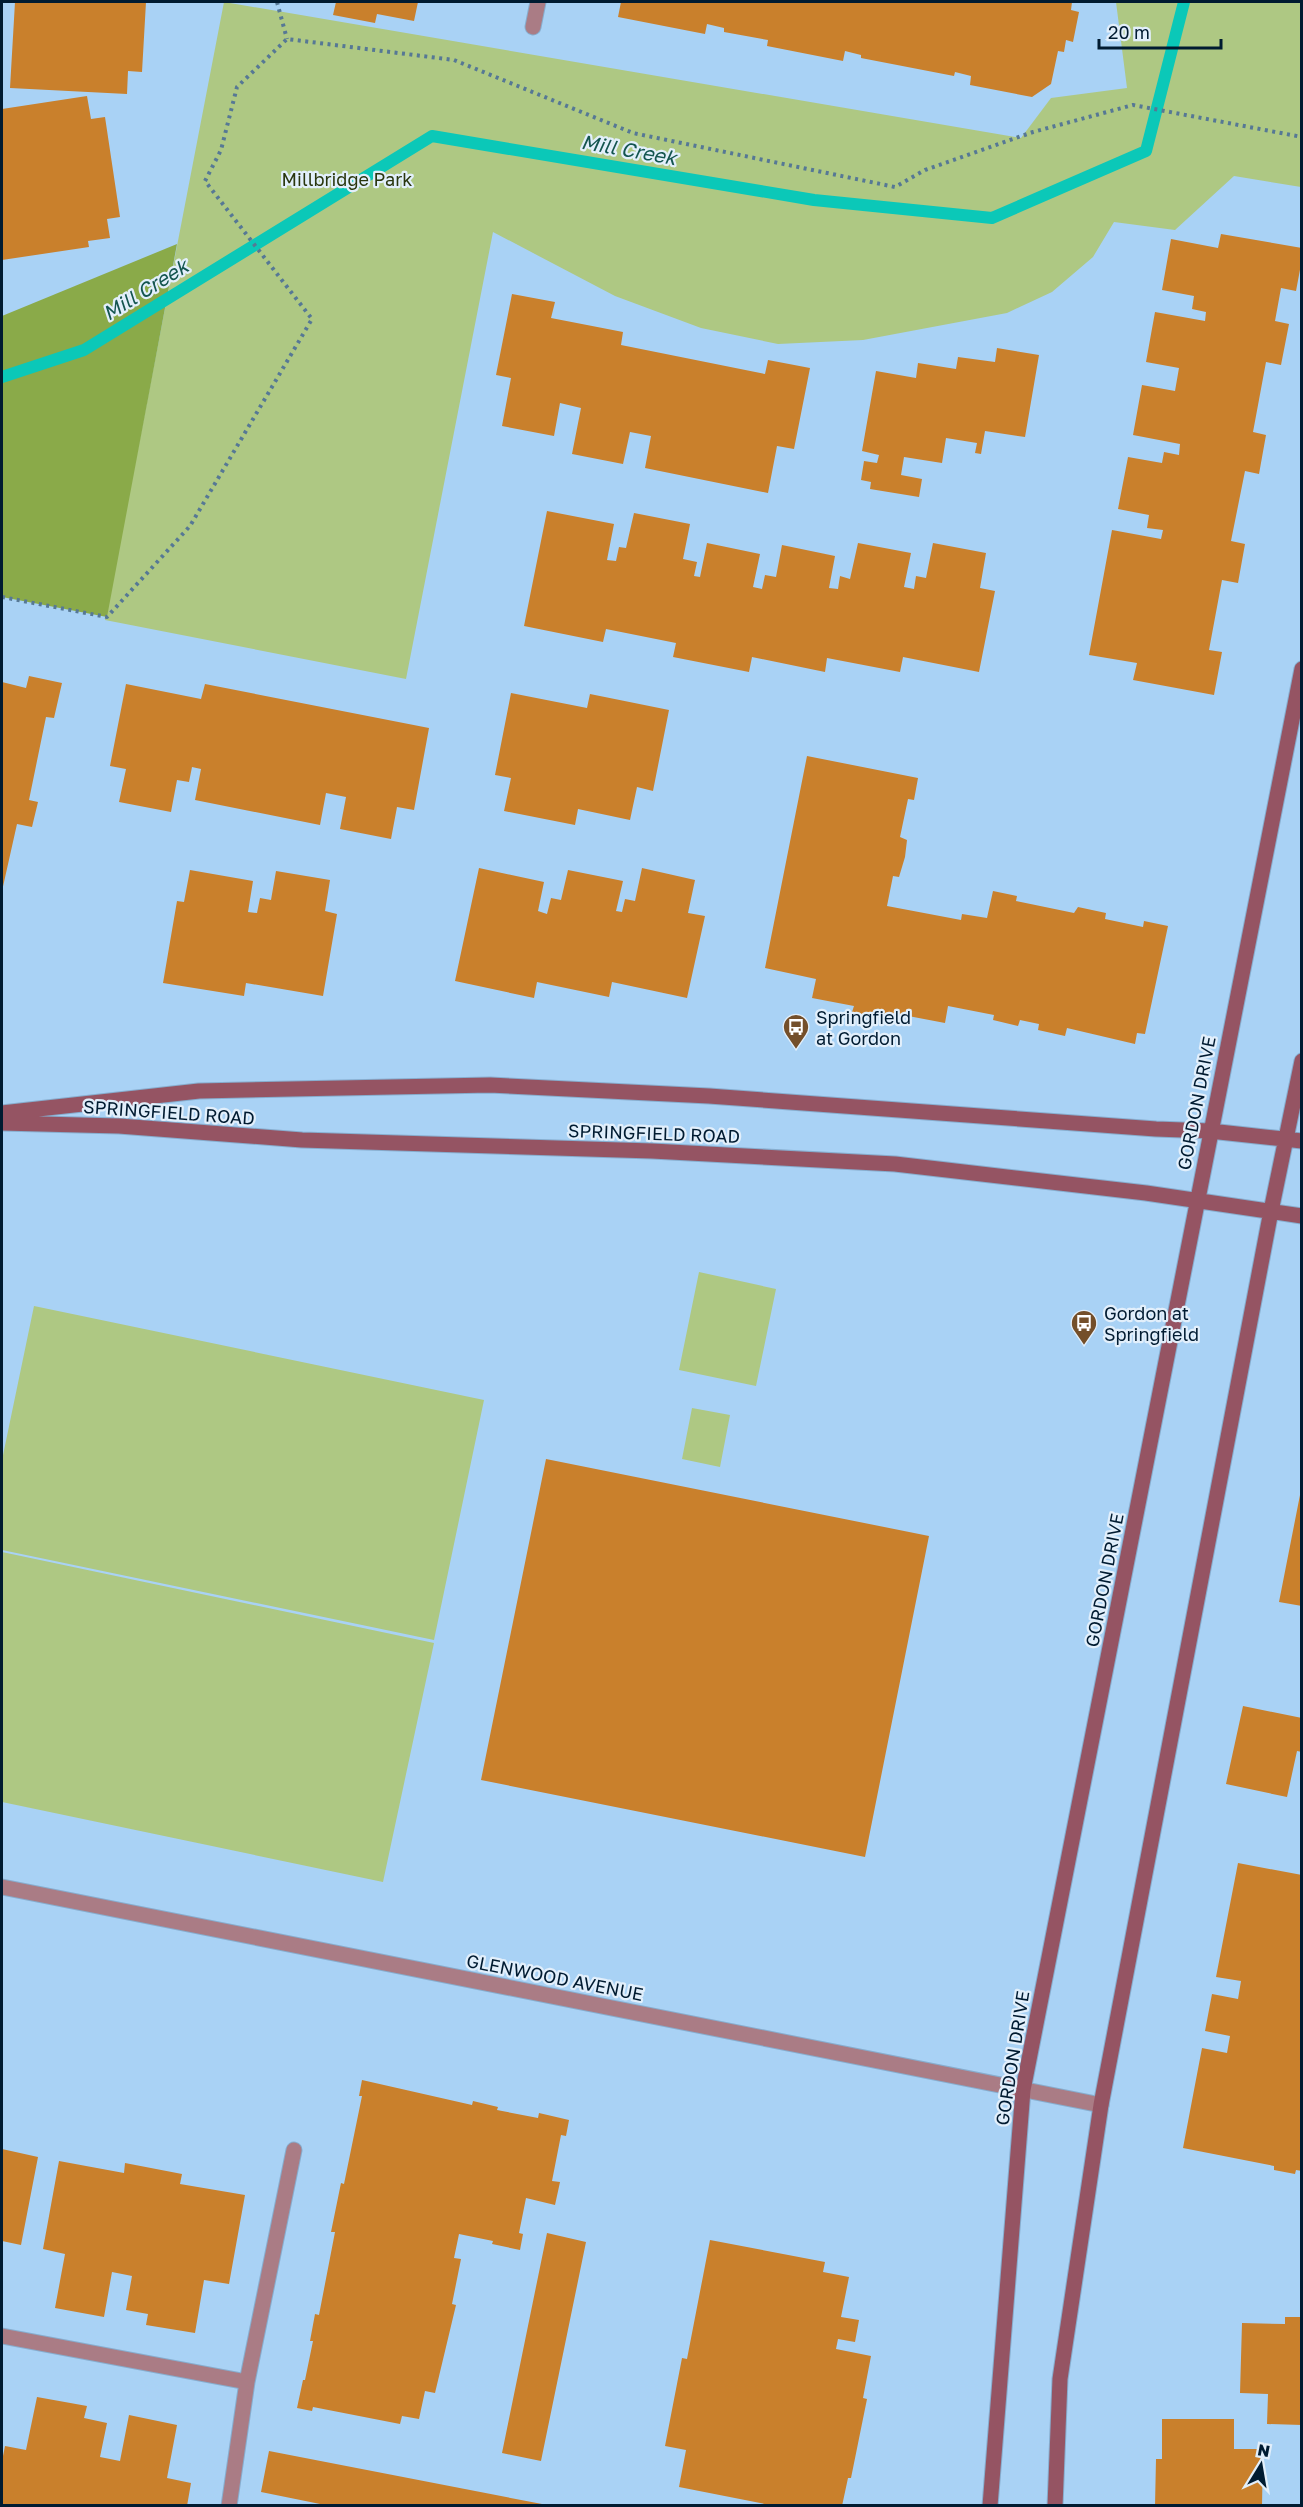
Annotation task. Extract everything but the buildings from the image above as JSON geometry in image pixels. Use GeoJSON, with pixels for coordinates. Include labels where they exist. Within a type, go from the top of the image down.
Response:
{"type":"FeatureCollection","features":[{"type":"Feature","properties":{"kind":"main road","name":"GORDON DRIVE"},"geometry":{"type":"LineString","coordinates":[[990,2505],[1023,2090],[1302,669]]}},
{"type":"Feature","properties":{"kind":"main road"},"geometry":{"type":"LineString","coordinates":[[1055,2505],[1060,2379],[1101,2105],[1271,1211],[1302,1061]]}},
{"type":"Feature","properties":{"kind":"main road","name":"SPRINGFIELD ROAD"},"geometry":{"type":"LineString","coordinates":[[2,1113],[199,1091],[490,1085],[709,1096],[1210,1131],[1302,1141]]}},
{"type":"Feature","properties":{"kind":"main road","name":"SPRINGFIELD ROAD"},"geometry":{"type":"LineString","coordinates":[[2,1123],[119,1126],[302,1140],[652,1151],[895,1164],[1146,1193],[1302,1216]]}},
{"type":"Feature","properties":{"kind":"street"},"geometry":{"type":"LineString","coordinates":[[533,27],[538,2]]}},
{"type":"Feature","properties":{"kind":"street","name":"GLENWOOD AVENUE"},"geometry":{"type":"LineString","coordinates":[[2,1887],[1101,2105]]}},
{"type":"Feature","properties":{"kind":"street"},"geometry":{"type":"LineString","coordinates":[[229,2505],[247,2382],[294,2150]]}},
{"type":"Feature","properties":{"kind":"street"},"geometry":{"type":"LineString","coordinates":[[2,2336],[247,2382]]}},
{"type":"Feature","properties":{"kind":"path"},"geometry":{"type":"LineString","coordinates":[[277,2],[287,39]]}},
{"type":"Feature","properties":{"kind":"path"},"geometry":{"type":"LineString","coordinates":[[287,39],[454,60],[633,133],[896,187],[925,170],[1033,132],[1133,105],[1302,137]]}},
{"type":"Feature","properties":{"kind":"path"},"geometry":{"type":"LineString","coordinates":[[2,597],[107,617],[190,526],[312,319],[205,182],[221,150],[237,87],[287,39]]}},
{"type":"Feature","properties":{"kind":"green space","name":"Millbridge Park"},"geometry":{"type":"Polygon","coordinates":[[[224,2],[1021,138],[1051,98],[1127,88],[1116,2],[1301,2],[1301,187],[1234,176],[1175,230],[1114,222],[1093,257],[1052,292],[1007,313],[863,340],[778,344],[701,328],[615,296],[493,232],[406,679],[105,620],[224,2]]]}},
{"type":"Feature","properties":{"kind":"green space"},"geometry":{"type":"Polygon","coordinates":[[[177,244],[107,617],[2,597],[2,316],[177,244]]]}},
{"type":"Feature","properties":{"kind":"green space"},"geometry":{"type":"Polygon","coordinates":[[[699,1272],[776,1289],[756,1386],[679,1370],[699,1272]]]}},
{"type":"Feature","properties":{"kind":"green space"},"geometry":{"type":"Polygon","coordinates":[[[34,1306],[484,1400],[434,1640],[2,1550],[2,1460],[34,1306]]]}},
{"type":"Feature","properties":{"kind":"green space"},"geometry":{"type":"Polygon","coordinates":[[[692,1408],[730,1415],[720,1467],[682,1459],[692,1408]]]}},
{"type":"Feature","properties":{"kind":"green space"},"geometry":{"type":"Polygon","coordinates":[[[2,1552],[434,1643],[383,1882],[2,1802],[2,1552]]]}},
{"type":"Feature","properties":{"kind":"waterway","name":"Mill Creek"},"geometry":{"type":"LineString","coordinates":[[2,377],[84,350],[432,136],[814,200],[992,218],[1146,151],[1184,2]]}},
{"type":"Feature","properties":{"kind":"place","name":"Springfield at Gordon"},"geometry":{"type":"Point","coordinates":[796,1050]}},
{"type":"Feature","properties":{"kind":"place","name":"Gordon at Springfield"},"geometry":{"type":"Point","coordinates":[1084,1346]}}]}
